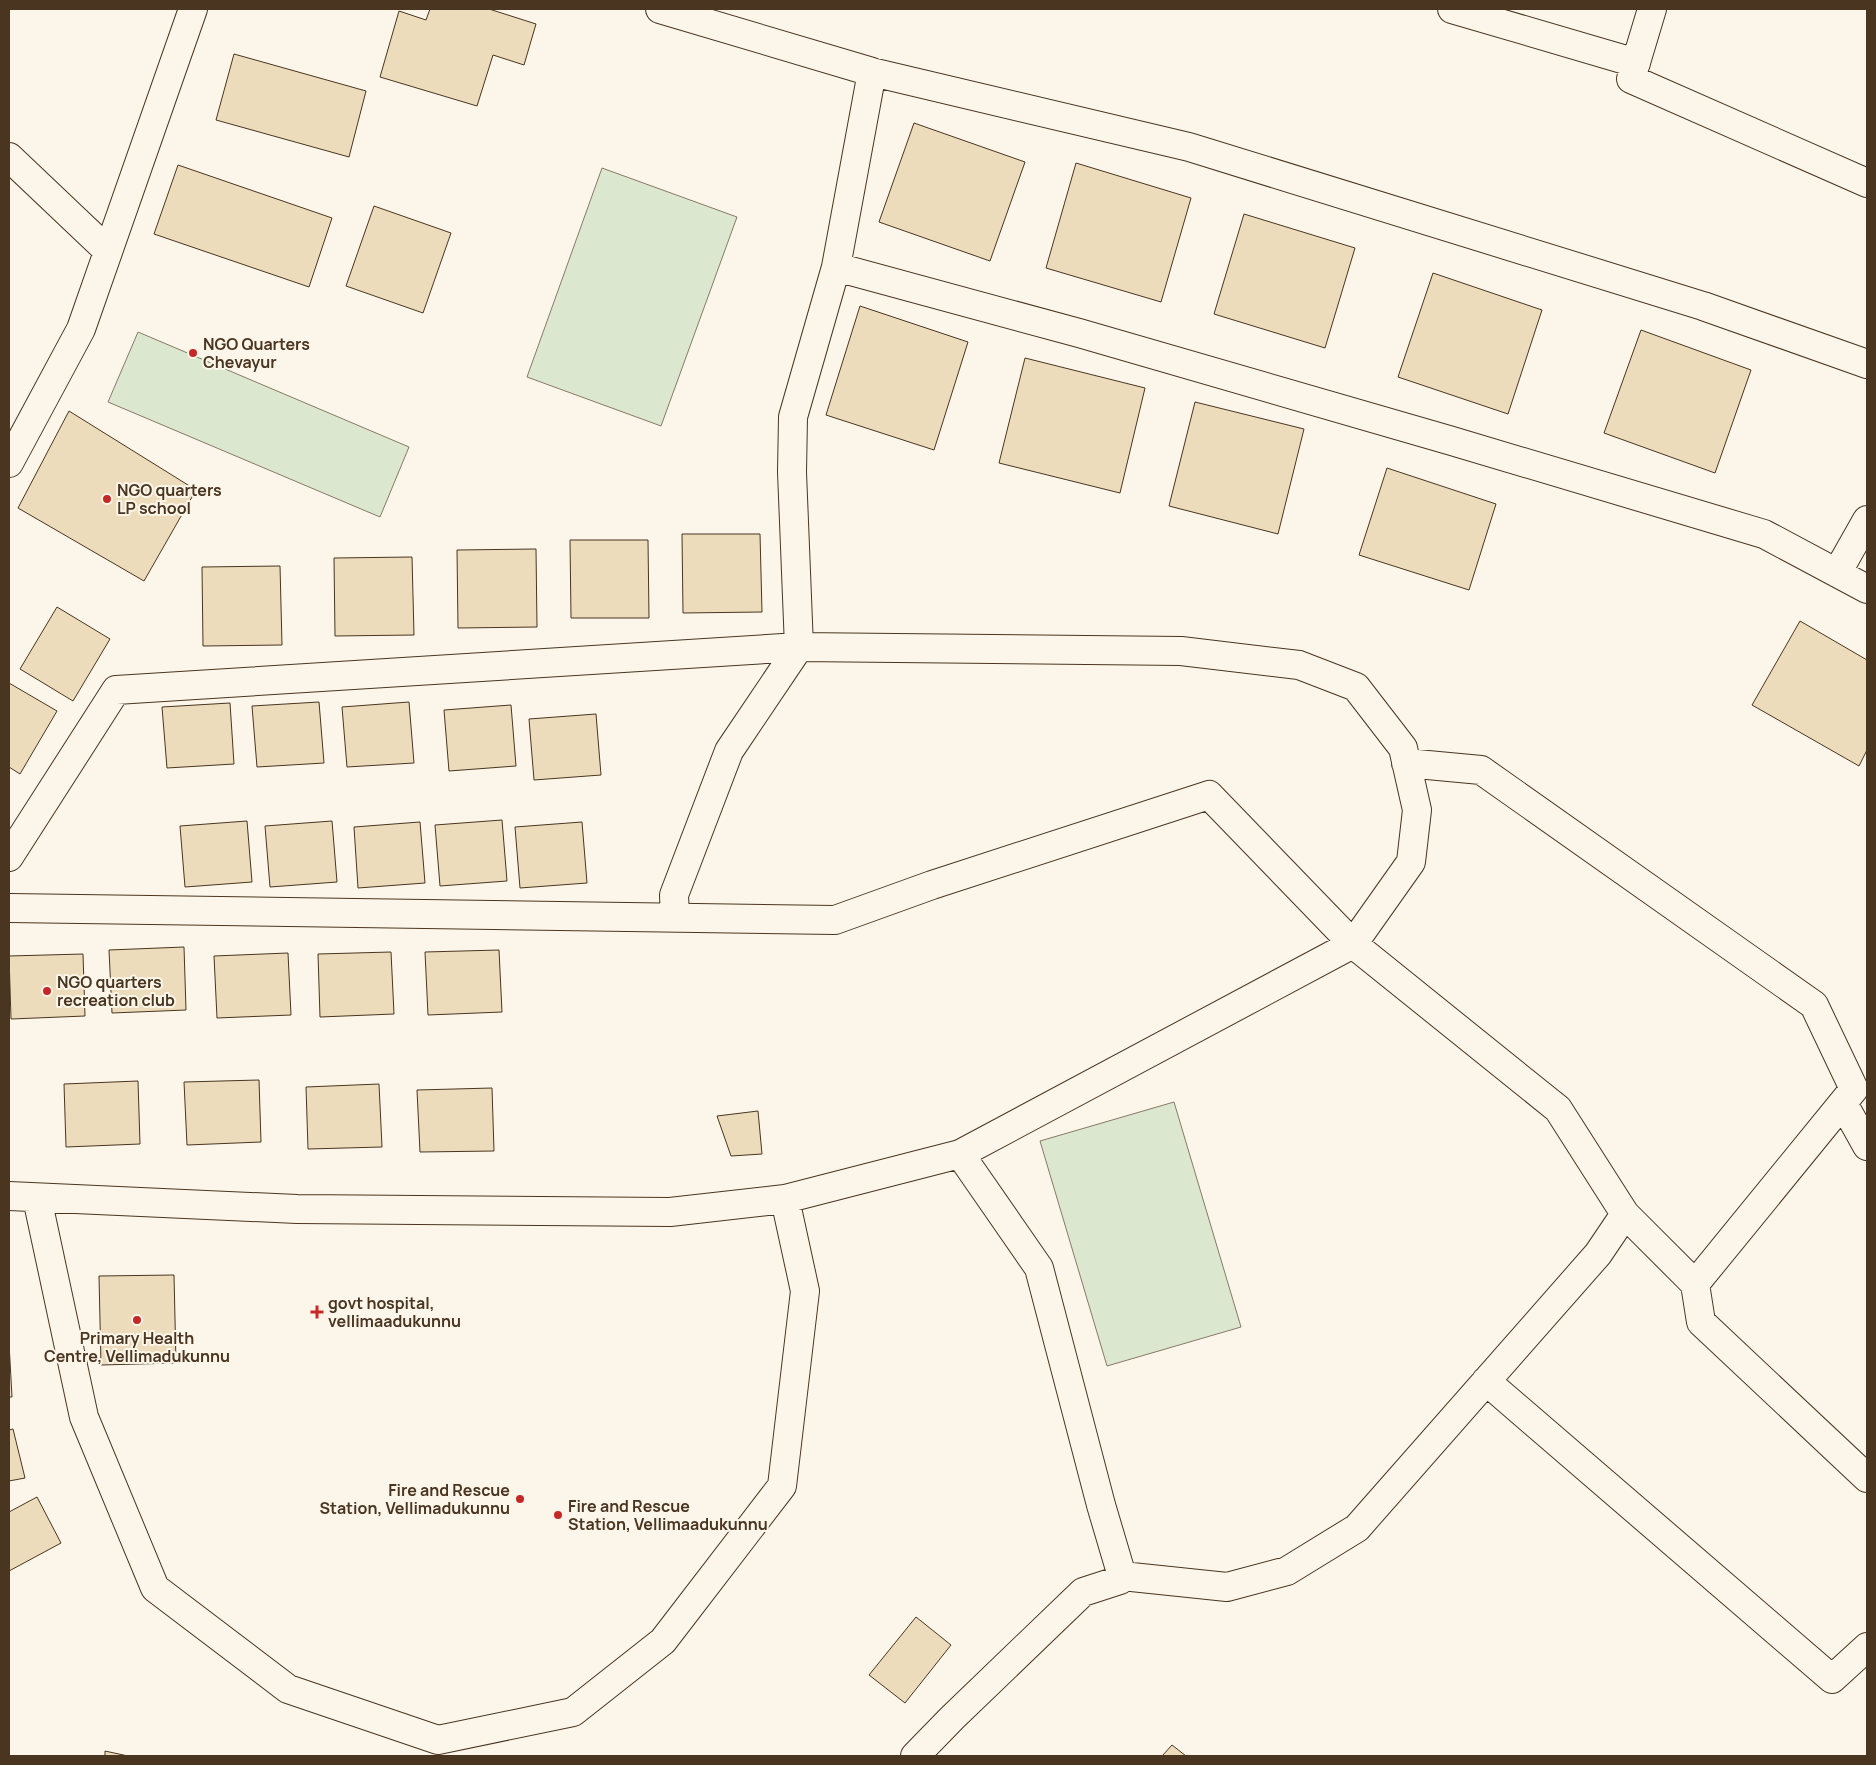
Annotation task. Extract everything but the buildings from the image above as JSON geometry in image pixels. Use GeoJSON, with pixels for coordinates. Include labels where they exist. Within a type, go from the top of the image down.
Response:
{"type":"FeatureCollection","features":[{"type":"Feature","properties":{"kind":"street"},"geometry":{"type":"LineString","coordinates":[[9,463],[81,329],[193,9]]}},
{"type":"Feature","properties":{"kind":"street"},"geometry":{"type":"LineString","coordinates":[[660,9],[732,19],[872,72],[1190,147],[1703,306],[1867,364]]}},
{"type":"Feature","properties":{"kind":"street"},"geometry":{"type":"LineString","coordinates":[[1452,9],[1636,63]]}},
{"type":"Feature","properties":{"kind":"street"},"geometry":{"type":"LineString","coordinates":[[1652,9],[1631,78],[1867,183]]}},
{"type":"Feature","properties":{"kind":"street"},"geometry":{"type":"LineString","coordinates":[[675,917],[674,895],[729,751],[799,647],[792,472],[793,417],[836,267],[872,72]]}},
{"type":"Feature","properties":{"kind":"street"},"geometry":{"type":"LineString","coordinates":[[9,157],[108,251]]}},
{"type":"Feature","properties":{"kind":"street"},"geometry":{"type":"LineString","coordinates":[[836,267],[1088,335],[1764,534],[1867,589]]}},
{"type":"Feature","properties":{"kind":"street"},"geometry":{"type":"LineString","coordinates":[[1837,573],[1867,520]]}},
{"type":"Feature","properties":{"kind":"street"},"geometry":{"type":"LineString","coordinates":[[9,857],[116,690],[799,647],[1181,651],[1299,665],[1356,687],[1402,748],[1417,810],[1411,862],[1353,944],[960,1154],[785,1199],[661,1212],[297,1209],[9,1196]]}},
{"type":"Feature","properties":{"kind":"street"},"geometry":{"type":"LineString","coordinates":[[1406,763],[1481,770],[1814,1005],[1854,1089],[1695,1284]]}},
{"type":"Feature","properties":{"kind":"street"},"geometry":{"type":"LineString","coordinates":[[9,908],[836,920],[932,885],[1209,795],[1353,944],[1558,1109],[1625,1214],[1695,1284],[1701,1322],[1867,1478]]}},
{"type":"Feature","properties":{"kind":"street"},"geometry":{"type":"LineString","coordinates":[[1843,1103],[1867,1146]]}},
{"type":"Feature","properties":{"kind":"street"},"geometry":{"type":"LineString","coordinates":[[960,1154],[1040,1268],[1122,1576]]}},
{"type":"Feature","properties":{"kind":"street"},"geometry":{"type":"LineString","coordinates":[[37,1198],[84,1417],[155,1588],[288,1689],[438,1740],[573,1712],[663,1641],[782,1486],[805,1291],[785,1199]]}},
{"type":"Feature","properties":{"kind":"street"},"geometry":{"type":"LineString","coordinates":[[1122,1576],[1227,1587],[1287,1571],[1357,1528],[1598,1254],[1625,1214]]}},
{"type":"Feature","properties":{"kind":"street"},"geometry":{"type":"LineString","coordinates":[[1486,1381],[1832,1679],[1867,1648]]}},
{"type":"Feature","properties":{"kind":"street"},"geometry":{"type":"LineString","coordinates":[[915,1756],[1083,1592],[1120,1580],[1122,1576]]}},
{"type":"Feature","properties":{"kind":"green space"},"geometry":{"type":"Polygon","coordinates":[[[602,168],[737,217],[661,426],[527,377],[602,168]]]}},
{"type":"Feature","properties":{"kind":"green space"},"geometry":{"type":"Polygon","coordinates":[[[138,332],[409,447],[380,517],[108,402],[138,332]]]}},
{"type":"Feature","properties":{"kind":"green space"},"geometry":{"type":"Polygon","coordinates":[[[1174,1102],[1241,1327],[1107,1366],[1040,1141],[1174,1102]]]}},
{"type":"Feature","properties":{"kind":"place","name":"NGO Quarters Chevayur"},"geometry":{"type":"Point","coordinates":[193,353]}},
{"type":"Feature","properties":{"kind":"place","name":"NGO quarters LP school"},"geometry":{"type":"Point","coordinates":[107,499]}},
{"type":"Feature","properties":{"kind":"place","name":"NGO quarters recreation club"},"geometry":{"type":"Point","coordinates":[47,991]}},
{"type":"Feature","properties":{"kind":"place","name":"govt hospital, vellimaadukunnu"},"geometry":{"type":"Point","coordinates":[317,1312]}},
{"type":"Feature","properties":{"kind":"place","name":"Primary Health Centre, Vellimadukunnu"},"geometry":{"type":"Point","coordinates":[137,1320]}},
{"type":"Feature","properties":{"kind":"place","name":"Fire and Rescue Station, Vellimadukunnu"},"geometry":{"type":"Point","coordinates":[520,1499]}},
{"type":"Feature","properties":{"kind":"place","name":"Fire and Rescue Station, Vellimaadukunnu"},"geometry":{"type":"Point","coordinates":[558,1515]}}]}
